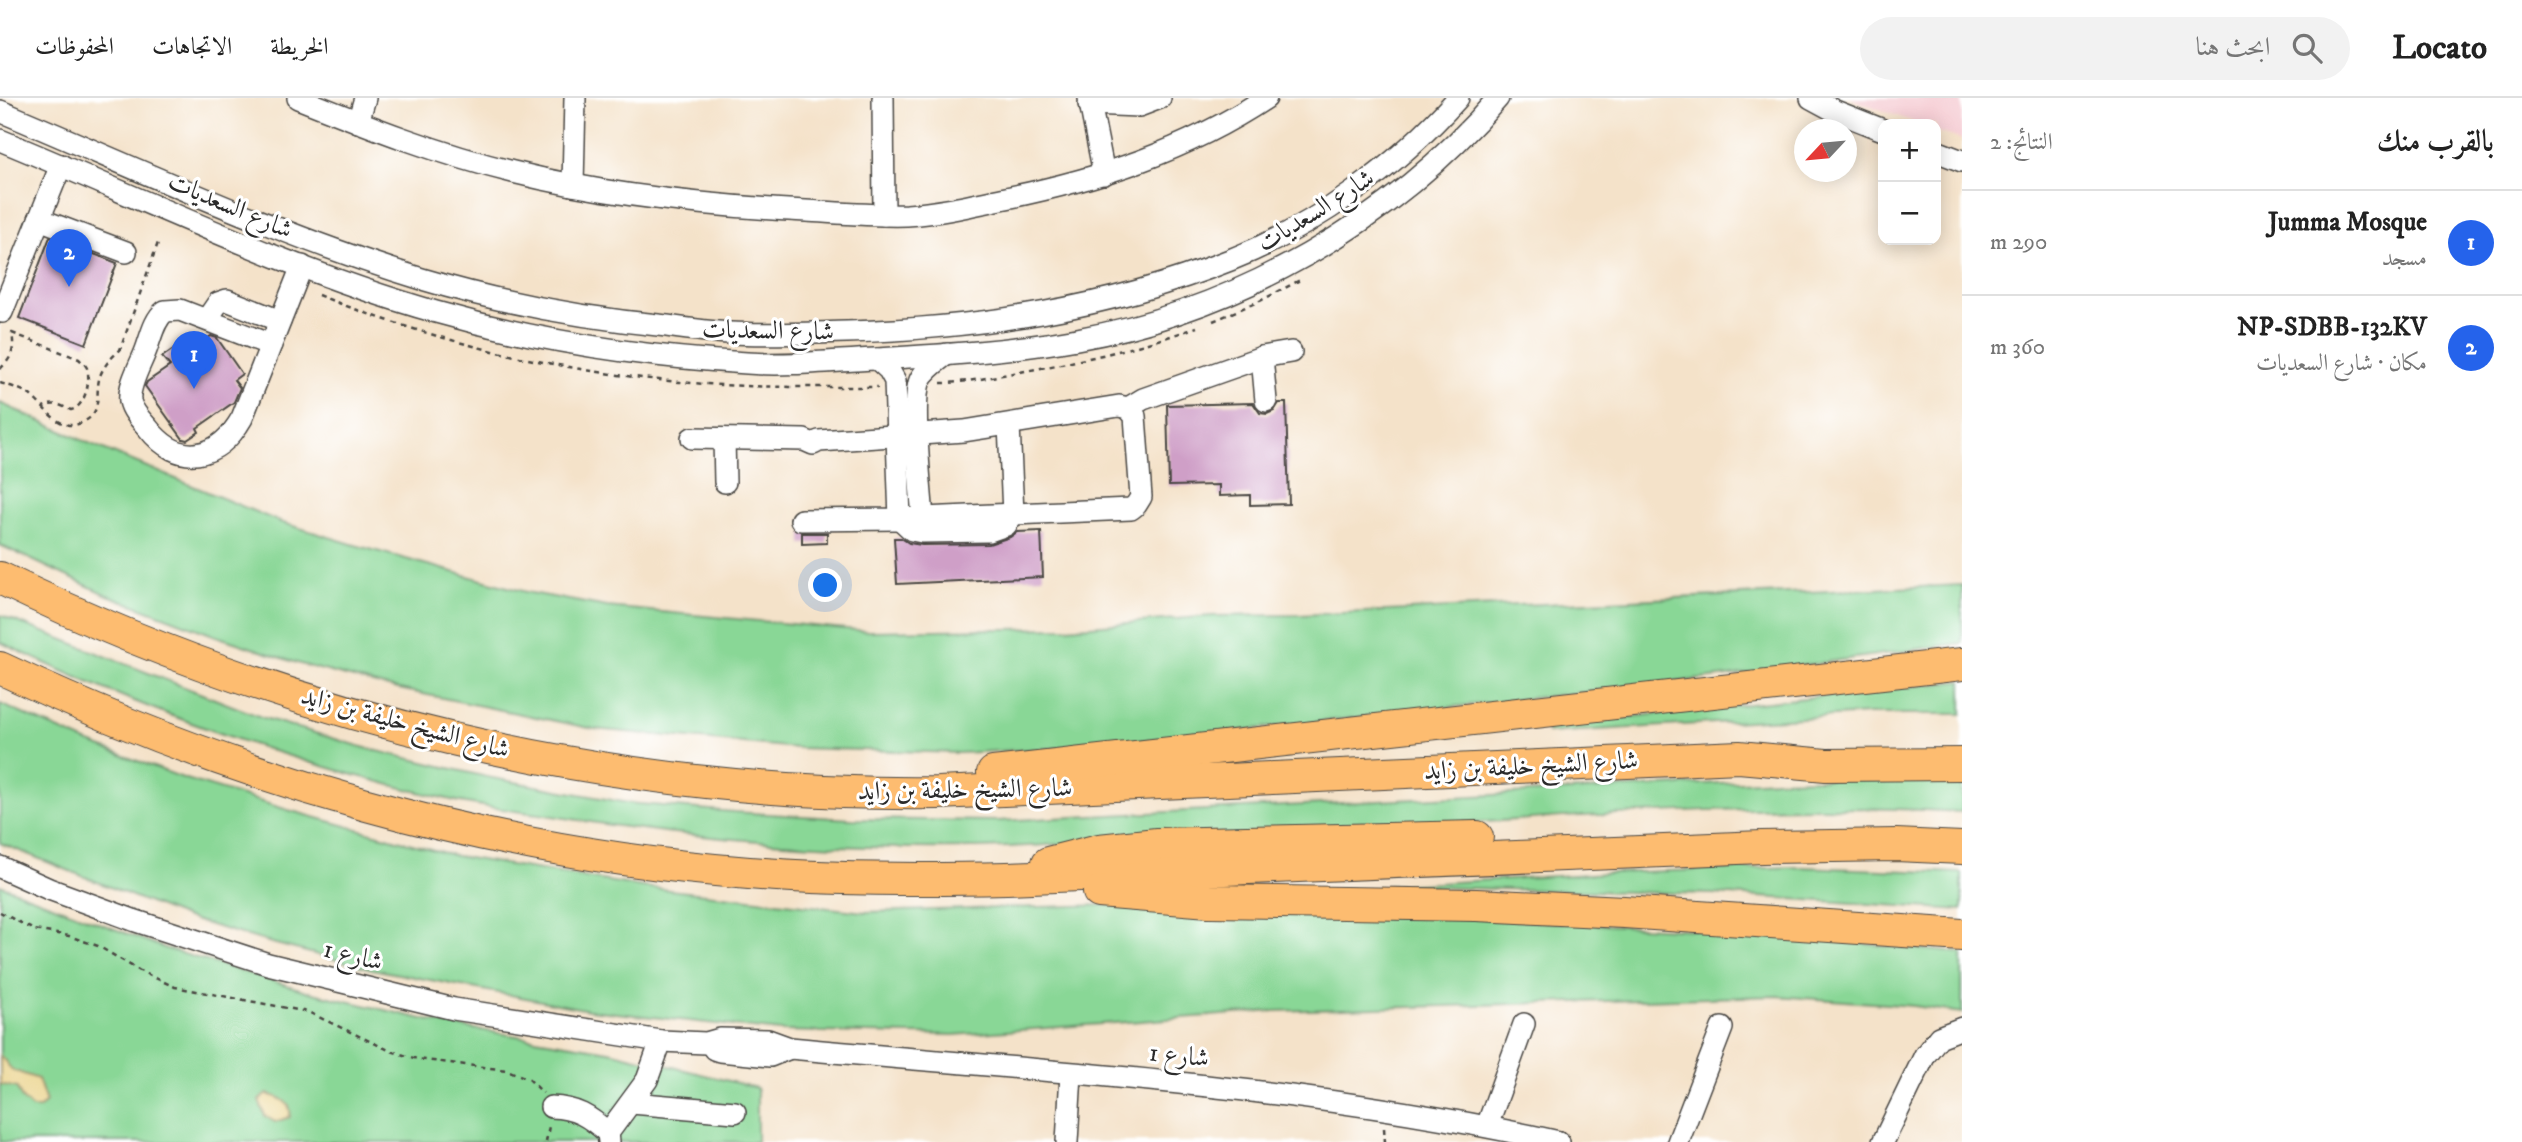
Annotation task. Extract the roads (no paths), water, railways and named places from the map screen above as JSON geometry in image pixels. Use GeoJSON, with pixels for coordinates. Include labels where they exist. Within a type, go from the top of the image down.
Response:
{"type":"FeatureCollection","features":[{"type":"Feature","properties":{"kind":"highway","name":"شارع الشيخ خليفة بن زايد"},"geometry":{"type":"LineString","coordinates":[[0,578],[86,618],[210,667],[346,710],[466,741],[586,765],[705,782],[821,791],[937,793],[1739,757],[1826,765],[1962,764]]}},
{"type":"Feature","properties":{"kind":"highway"},"geometry":{"type":"LineString","coordinates":[[937,793],[968,780],[1011,770],[1962,664]]}},
{"type":"Feature","properties":{"kind":"highway"},"geometry":{"type":"LineString","coordinates":[[0,667],[108,716],[233,764],[375,808],[505,839],[612,858],[747,873],[917,880],[1762,847],[1883,845],[1962,848]]}},
{"type":"Feature","properties":{"kind":"highway"},"geometry":{"type":"LineString","coordinates":[[1739,757],[1837,745],[1962,743]]}},
{"type":"Feature","properties":{"kind":"highway"},"geometry":{"type":"LineString","coordinates":[[1007,878],[1071,856],[1100,850],[1157,845],[1428,839],[1782,825],[1962,831]]}},
{"type":"Feature","properties":{"kind":"highway"},"geometry":{"type":"LineString","coordinates":[[1007,878],[1061,889],[1209,901],[1490,906],[1730,918],[1962,934]]}},
{"type":"Feature","properties":{"kind":"street"},"geometry":{"type":"LineString","coordinates":[[298,98],[451,154],[512,172],[573,185],[733,207],[884,215],[928,213],[971,205],[1104,174],[1179,147],[1223,125],[1266,98]]}},
{"type":"Feature","properties":{"kind":"street"},"geometry":{"type":"LineString","coordinates":[[358,122],[365,98]]}},
{"type":"Feature","properties":{"kind":"street"},"geometry":{"type":"LineString","coordinates":[[573,185],[575,98]]}},
{"type":"Feature","properties":{"kind":"street"},"geometry":{"type":"LineString","coordinates":[[883,98],[884,215]]}},
{"type":"Feature","properties":{"kind":"street"},"geometry":{"type":"LineString","coordinates":[[1104,174],[1089,101],[1139,106],[1160,98]]}},
{"type":"Feature","properties":{"kind":"street","name":"شارع السعديات"},"geometry":{"type":"LineString","coordinates":[[0,111],[342,252],[423,279],[515,303],[604,320],[728,333],[798,333],[905,330],[986,322],[1065,310],[1131,293],[1232,259],[1317,216],[1354,191],[1424,133],[1458,98]]}},
{"type":"Feature","properties":{"kind":"street","name":"شارع السعديات"},"geometry":{"type":"LineString","coordinates":[[0,139],[239,242],[339,281],[436,312],[527,335],[592,346],[749,363],[821,363],[1014,349],[1081,338],[1147,322],[1245,286],[1329,242],[1370,215],[1454,145],[1498,98]]}},
{"type":"Feature","properties":{"kind":"street"},"geometry":{"type":"LineString","coordinates":[[1811,98],[1878,128]]}},
{"type":"Feature","properties":{"kind":"street"},"geometry":{"type":"LineString","coordinates":[[1941,153],[1962,161]]}},
{"type":"Feature","properties":{"kind":"street"},"geometry":{"type":"LineString","coordinates":[[2,312],[61,165]]}},
{"type":"Feature","properties":{"kind":"street"},"geometry":{"type":"LineString","coordinates":[[39,219],[126,252]]}},
{"type":"Feature","properties":{"kind":"street"},"geometry":{"type":"LineString","coordinates":[[271,345],[207,319],[172,309],[160,316],[131,390],[133,407],[150,431],[184,454],[202,454],[233,432],[242,418],[271,345],[280,321],[302,266]]}},
{"type":"Feature","properties":{"kind":"street"},"geometry":{"type":"LineString","coordinates":[[207,319],[218,303],[227,300],[280,321]]}},
{"type":"Feature","properties":{"kind":"street"},"geometry":{"type":"LineString","coordinates":[[692,438],[804,440],[813,444],[819,441],[896,437],[1009,425],[1114,406],[1129,408],[1143,399],[1262,357],[1291,352]]}},
{"type":"Feature","properties":{"kind":"street"},"geometry":{"type":"LineString","coordinates":[[923,518],[918,435],[919,382],[927,370],[947,354]]}},
{"type":"Feature","properties":{"kind":"street"},"geometry":{"type":"LineString","coordinates":[[1262,357],[1266,401]]}},
{"type":"Feature","properties":{"kind":"street"},"geometry":{"type":"LineString","coordinates":[[877,359],[889,370],[895,381],[900,519],[908,527],[917,531],[989,531],[1006,525],[1013,514],[1009,425]]}},
{"type":"Feature","properties":{"kind":"street"},"geometry":{"type":"LineString","coordinates":[[808,520],[900,519],[1125,509],[1136,505],[1141,492],[1136,421],[1129,408]]}},
{"type":"Feature","properties":{"kind":"street"},"geometry":{"type":"LineString","coordinates":[[724,439],[724,482]]}},
{"type":"Feature","properties":{"kind":"street","name":"شارع 1"},"geometry":{"type":"LineString","coordinates":[[0,867],[49,889],[268,964],[454,1009],[661,1041],[768,1040],[790,1048],[1071,1074],[1358,1105],[1487,1126],[1559,1142]]}},
{"type":"Feature","properties":{"kind":"street"},"geometry":{"type":"LineString","coordinates":[[1487,1126],[1524,1024]]}},
{"type":"Feature","properties":{"kind":"street"},"geometry":{"type":"LineString","coordinates":[[1678,1142],[1722,1028]]}},
{"type":"Feature","properties":{"kind":"street"},"geometry":{"type":"LineString","coordinates":[[1883,1142],[1925,1055],[1938,1037],[1962,1028]]}},
{"type":"Feature","properties":{"kind":"street"},"geometry":{"type":"LineString","coordinates":[[551,1107],[581,1112],[609,1138],[615,1122],[647,1080],[661,1041]]}},
{"type":"Feature","properties":{"kind":"street"},"geometry":{"type":"LineString","coordinates":[[1067,1142],[1071,1074]]}},
{"type":"Feature","properties":{"kind":"street"},"geometry":{"type":"LineString","coordinates":[[632,1103],[735,1112]]}},
{"type":"Feature","properties":{"kind":"place","name":"NP-SDBB-132KV"},"geometry":{"type":"Point","coordinates":[69,287]}},
{"type":"Feature","properties":{"kind":"place","name":"Jumma Mosque"},"geometry":{"type":"Point","coordinates":[194,389]}}]}
